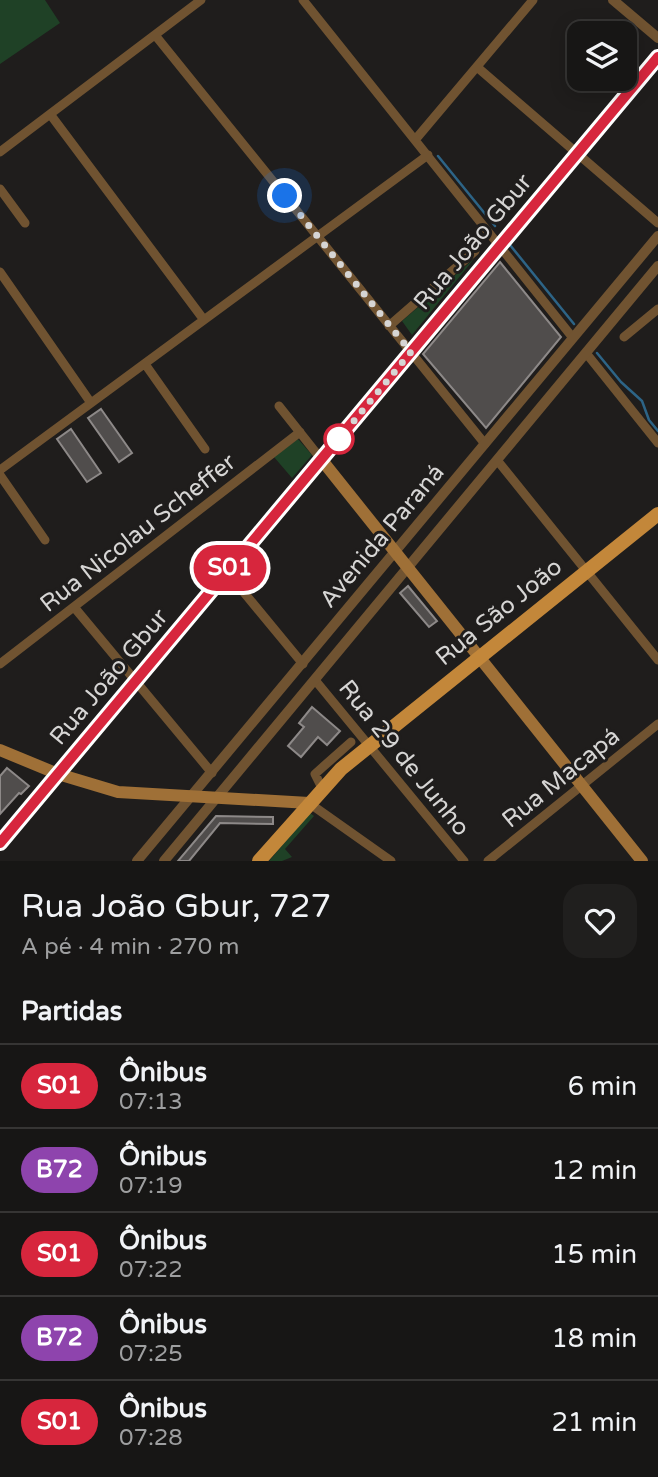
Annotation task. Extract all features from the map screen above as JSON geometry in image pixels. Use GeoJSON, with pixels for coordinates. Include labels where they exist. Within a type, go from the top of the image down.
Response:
{"type":"FeatureCollection","features":[{"type":"Feature","properties":{"kind":"main road","name":"Rua João Gbur"},"geometry":{"type":"LineString","coordinates":[[0,843],[658,57]]}},
{"type":"Feature","properties":{"kind":"main road"},"geometry":{"type":"LineString","coordinates":[[321,459],[642,861]]}},
{"type":"Feature","properties":{"kind":"main road","name":"Rua São João"},"geometry":{"type":"LineString","coordinates":[[259,861],[322,788],[347,764],[658,514]]}},
{"type":"Feature","properties":{"kind":"main road"},"geometry":{"type":"LineString","coordinates":[[0,750],[58,774],[118,792],[309,803]]}},
{"type":"Feature","properties":{"kind":"street"},"geometry":{"type":"LineString","coordinates":[[0,152],[201,0]]}},
{"type":"Feature","properties":{"kind":"street"},"geometry":{"type":"LineString","coordinates":[[303,0],[573,338]]}},
{"type":"Feature","properties":{"kind":"street"},"geometry":{"type":"LineString","coordinates":[[415,140],[533,0]]}},
{"type":"Feature","properties":{"kind":"street"},"geometry":{"type":"LineString","coordinates":[[613,0],[658,38]]}},
{"type":"Feature","properties":{"kind":"street"},"geometry":{"type":"LineString","coordinates":[[155,35],[485,444]]}},
{"type":"Feature","properties":{"kind":"street"},"geometry":{"type":"LineString","coordinates":[[477,67],[658,223]]}},
{"type":"Feature","properties":{"kind":"street"},"geometry":{"type":"LineString","coordinates":[[50,114],[204,320]]}},
{"type":"Feature","properties":{"kind":"street"},"geometry":{"type":"LineString","coordinates":[[45,541],[0,472],[428,155]]}},
{"type":"Feature","properties":{"kind":"street"},"geometry":{"type":"LineString","coordinates":[[0,189],[25,223]]}},
{"type":"Feature","properties":{"kind":"street","name":"Avenida Paraná"},"geometry":{"type":"LineString","coordinates":[[137,861],[204,798],[315,680],[485,444],[658,236]]}},
{"type":"Feature","properties":{"kind":"street"},"geometry":{"type":"LineString","coordinates":[[389,326],[475,251]]}},
{"type":"Feature","properties":{"kind":"street","name":"Avenida Paraná"},"geometry":{"type":"LineString","coordinates":[[164,861],[204,798],[212,773],[303,664],[497,460],[658,266]]}},
{"type":"Feature","properties":{"kind":"street"},"geometry":{"type":"LineString","coordinates":[[0,272],[91,403]]}},
{"type":"Feature","properties":{"kind":"street"},"geometry":{"type":"LineString","coordinates":[[624,337],[658,309]]}},
{"type":"Feature","properties":{"kind":"street"},"geometry":{"type":"LineString","coordinates":[[586,353],[658,443]]}},
{"type":"Feature","properties":{"kind":"street"},"geometry":{"type":"LineString","coordinates":[[145,364],[205,449]]}},
{"type":"Feature","properties":{"kind":"street"},"geometry":{"type":"LineString","coordinates":[[279,406],[321,459]]}},
{"type":"Feature","properties":{"kind":"street","name":"Rua Nicolau Scheffer"},"geometry":{"type":"LineString","coordinates":[[0,664],[300,432]]}},
{"type":"Feature","properties":{"kind":"street"},"geometry":{"type":"LineString","coordinates":[[497,460],[658,660]]}},
{"type":"Feature","properties":{"kind":"street"},"geometry":{"type":"LineString","coordinates":[[227,572],[303,664]]}},
{"type":"Feature","properties":{"kind":"street"},"geometry":{"type":"LineString","coordinates":[[74,607],[212,773]]}},
{"type":"Feature","properties":{"kind":"street","name":"Rua 29 de Junho"},"geometry":{"type":"LineString","coordinates":[[315,680],[464,861]]}},
{"type":"Feature","properties":{"kind":"street","name":"Rua Macapá"},"geometry":{"type":"LineString","coordinates":[[488,861],[658,724]]}},
{"type":"Feature","properties":{"kind":"street"},"geometry":{"type":"LineString","coordinates":[[322,788],[315,774],[351,742]]}},
{"type":"Feature","properties":{"kind":"street"},"geometry":{"type":"LineString","coordinates":[[330,759],[347,764]]}},
{"type":"Feature","properties":{"kind":"street"},"geometry":{"type":"LineString","coordinates":[[309,803],[391,861]]}},
{"type":"Feature","properties":{"kind":"green space"},"geometry":{"type":"Polygon","coordinates":[[[0,0],[45,0],[60,23],[0,64],[0,0]]]}},
{"type":"Feature","properties":{"kind":"green space"},"geometry":{"type":"Polygon","coordinates":[[[474,259],[412,335],[402,321],[474,259]]]}},
{"type":"Feature","properties":{"kind":"green space"},"geometry":{"type":"Polygon","coordinates":[[[298,439],[312,455],[292,478],[274,457],[298,439]]]}},
{"type":"Feature","properties":{"kind":"green space"},"geometry":{"type":"Polygon","coordinates":[[[310,813],[314,816],[285,849],[292,857],[282,861],[269,861],[310,813]]]}},
{"type":"Feature","properties":{"kind":"building"},"geometry":{"type":"Polygon","coordinates":[[[500,262],[561,337],[486,428],[423,354],[500,262]]]}},
{"type":"Feature","properties":{"kind":"building"},"geometry":{"type":"Polygon","coordinates":[[[101,409],[132,453],[119,462],[88,418],[101,409]]]}},
{"type":"Feature","properties":{"kind":"building"},"geometry":{"type":"Polygon","coordinates":[[[71,429],[101,473],[87,482],[57,439],[71,429]]]}},
{"type":"Feature","properties":{"kind":"building"},"geometry":{"type":"Polygon","coordinates":[[[408,586],[437,621],[429,627],[400,593],[408,586]]]}},
{"type":"Feature","properties":{"kind":"building"},"geometry":{"type":"Polygon","coordinates":[[[312,707],[340,731],[327,745],[318,737],[301,757],[288,746],[304,727],[299,723],[312,707]]]}},
{"type":"Feature","properties":{"kind":"building"},"geometry":{"type":"Polygon","coordinates":[[[7,768],[29,786],[0,814],[0,776],[7,768]]]}},
{"type":"Feature","properties":{"kind":"building"},"geometry":{"type":"Polygon","coordinates":[[[216,816],[273,817],[273,824],[220,823],[189,861],[178,861],[216,816]]]}},
{"type":"Feature","properties":{"kind":"waterway"},"geometry":{"type":"LineString","coordinates":[[438,156],[495,226]]}},
{"type":"Feature","properties":{"kind":"waterway"},"geometry":{"type":"LineString","coordinates":[[510,245],[574,324]]}},
{"type":"Feature","properties":{"kind":"waterway"},"geometry":{"type":"LineString","coordinates":[[597,353],[621,382],[642,401],[649,420],[658,431]]}},
{"type":"Feature","properties":{"kind":"bus line","name":"S01"},"geometry":{"type":"LineString","coordinates":[[0,843],[658,57]]}},
{"type":"Feature","properties":{"kind":"route"},"geometry":{"type":"LineString","coordinates":[[285,196],[411,352],[339,439]]}}]}
